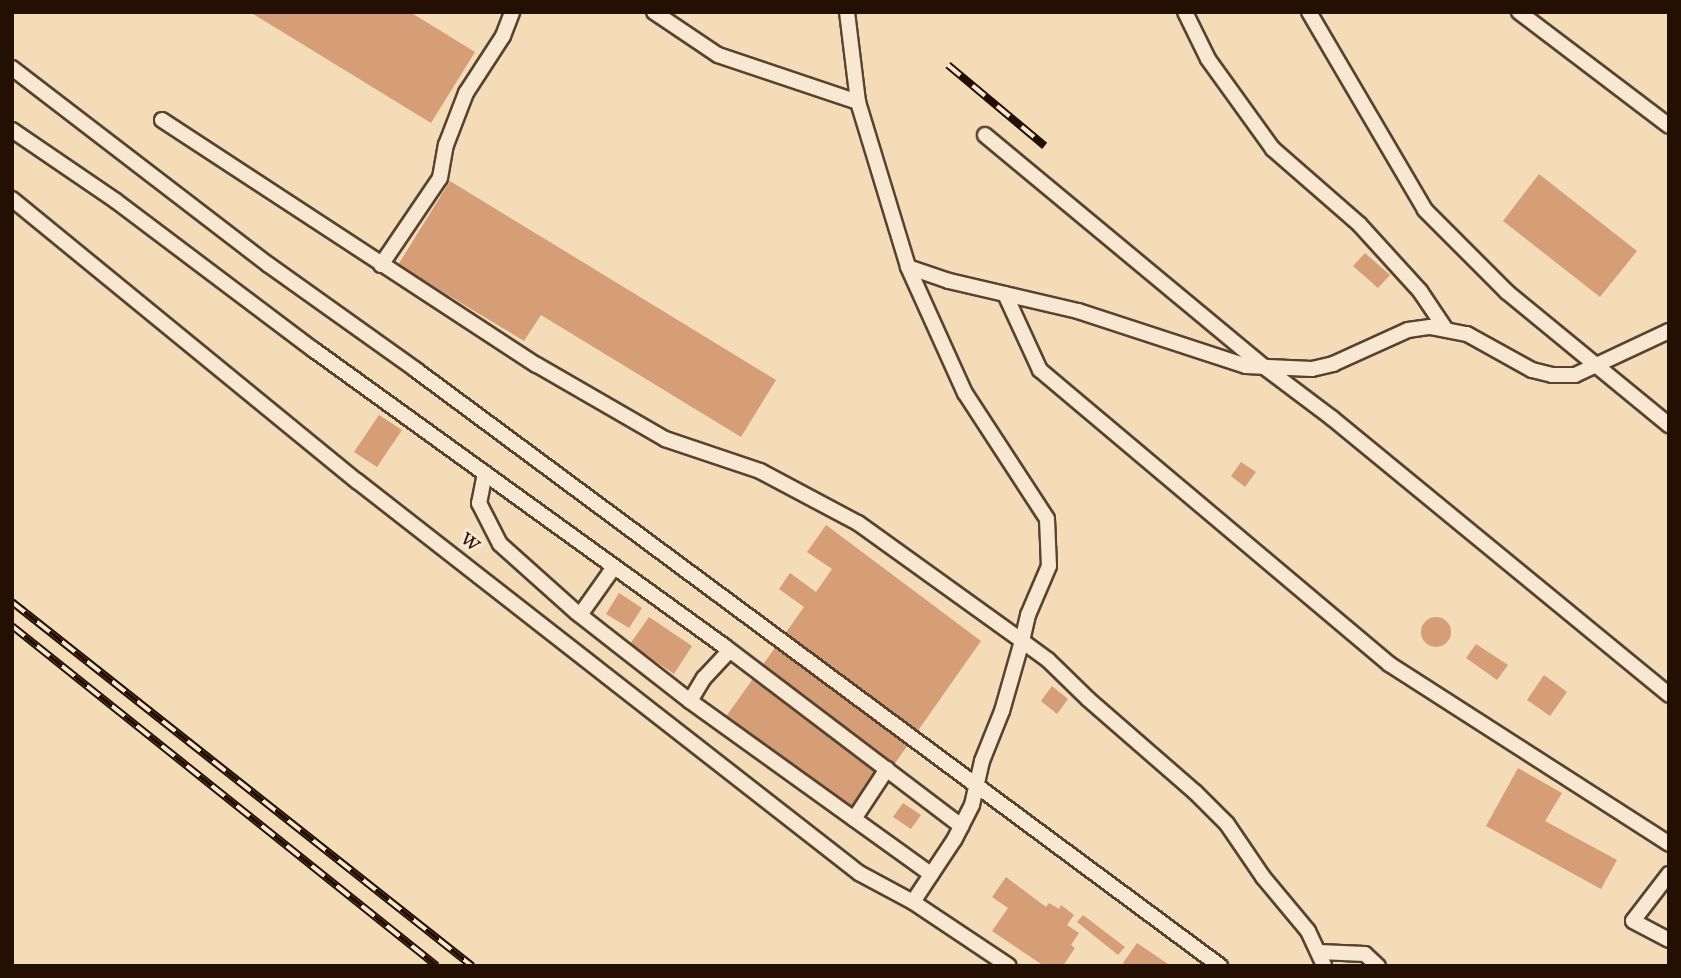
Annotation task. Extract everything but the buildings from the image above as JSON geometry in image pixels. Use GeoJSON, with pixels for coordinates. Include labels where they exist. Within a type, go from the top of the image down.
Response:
{"type":"FeatureCollection","features":[{"type":"Feature","properties":{"kind":"lane"},"geometry":{"type":"LineString","coordinates":[[381,265],[440,178],[446,145],[466,93],[503,36],[512,12]]}},
{"type":"Feature","properties":{"kind":"lane"},"geometry":{"type":"LineString","coordinates":[[654,12],[718,55],[858,102]]}},
{"type":"Feature","properties":{"kind":"lane"},"geometry":{"type":"LineString","coordinates":[[847,12],[858,102],[908,267],[965,393],[1047,519],[1049,566],[1028,615],[972,805],[913,902]]}},
{"type":"Feature","properties":{"kind":"lane"},"geometry":{"type":"LineString","coordinates":[[1185,12],[1208,59],[1273,149],[1359,224],[1420,291],[1445,328]]}},
{"type":"Feature","properties":{"kind":"lane"},"geometry":{"type":"LineString","coordinates":[[1309,12],[1425,210],[1507,292],[1669,425]]}},
{"type":"Feature","properties":{"kind":"lane"},"geometry":{"type":"LineString","coordinates":[[1519,12],[1669,126]]}},
{"type":"Feature","properties":{"kind":"lane"},"geometry":{"type":"LineString","coordinates":[[12,68],[269,265],[427,378],[1220,966]]}},
{"type":"Feature","properties":{"kind":"lane"},"geometry":{"type":"LineString","coordinates":[[162,120],[537,365],[665,439],[761,471],[858,523],[1048,660],[1088,699],[1195,792],[1227,824],[1263,877],[1308,931],[1321,959],[1365,954],[1378,966]]}},
{"type":"Feature","properties":{"kind":"lane"},"geometry":{"type":"LineString","coordinates":[[12,130],[116,201],[729,651],[961,826]]}},
{"type":"Feature","properties":{"kind":"lane"},"geometry":{"type":"LineString","coordinates":[[985,135],[1263,366],[1343,427],[1669,695]]}},
{"type":"Feature","properties":{"kind":"lane","name":"w"},"geometry":{"type":"LineString","coordinates":[[12,199],[357,481],[859,873],[913,902],[1009,966]]}},
{"type":"Feature","properties":{"kind":"lane"},"geometry":{"type":"LineString","coordinates":[[908,267],[949,281],[1078,311],[1246,366],[1312,369],[1333,364],[1408,330],[1445,328],[1467,334],[1532,370],[1552,375],[1575,375],[1669,331]]}},
{"type":"Feature","properties":{"kind":"lane"},"geometry":{"type":"LineString","coordinates":[[1005,294],[1040,370],[1389,664],[1669,844]]}},
{"type":"Feature","properties":{"kind":"lane"},"geometry":{"type":"LineString","coordinates":[[485,473],[479,503],[500,544],[580,615],[690,701],[931,874]]}},
{"type":"Feature","properties":{"kind":"lane"},"geometry":{"type":"LineString","coordinates":[[580,615],[614,567]]}},
{"type":"Feature","properties":{"kind":"lane"},"geometry":{"type":"LineString","coordinates":[[690,701],[729,651]]}},
{"type":"Feature","properties":{"kind":"lane"},"geometry":{"type":"LineString","coordinates":[[854,819],[887,769]]}},
{"type":"Feature","properties":{"kind":"lane"},"geometry":{"type":"LineString","coordinates":[[1669,874],[1633,921],[1669,940]]}},
{"type":"Feature","properties":{"kind":"railway"},"geometry":{"type":"LineString","coordinates":[[948,65],[1045,146]]}},
{"type":"Feature","properties":{"kind":"railway"},"geometry":{"type":"LineString","coordinates":[[12,602],[472,966]]}},
{"type":"Feature","properties":{"kind":"railway"},"geometry":{"type":"LineString","coordinates":[[12,626],[437,966]]}}]}
